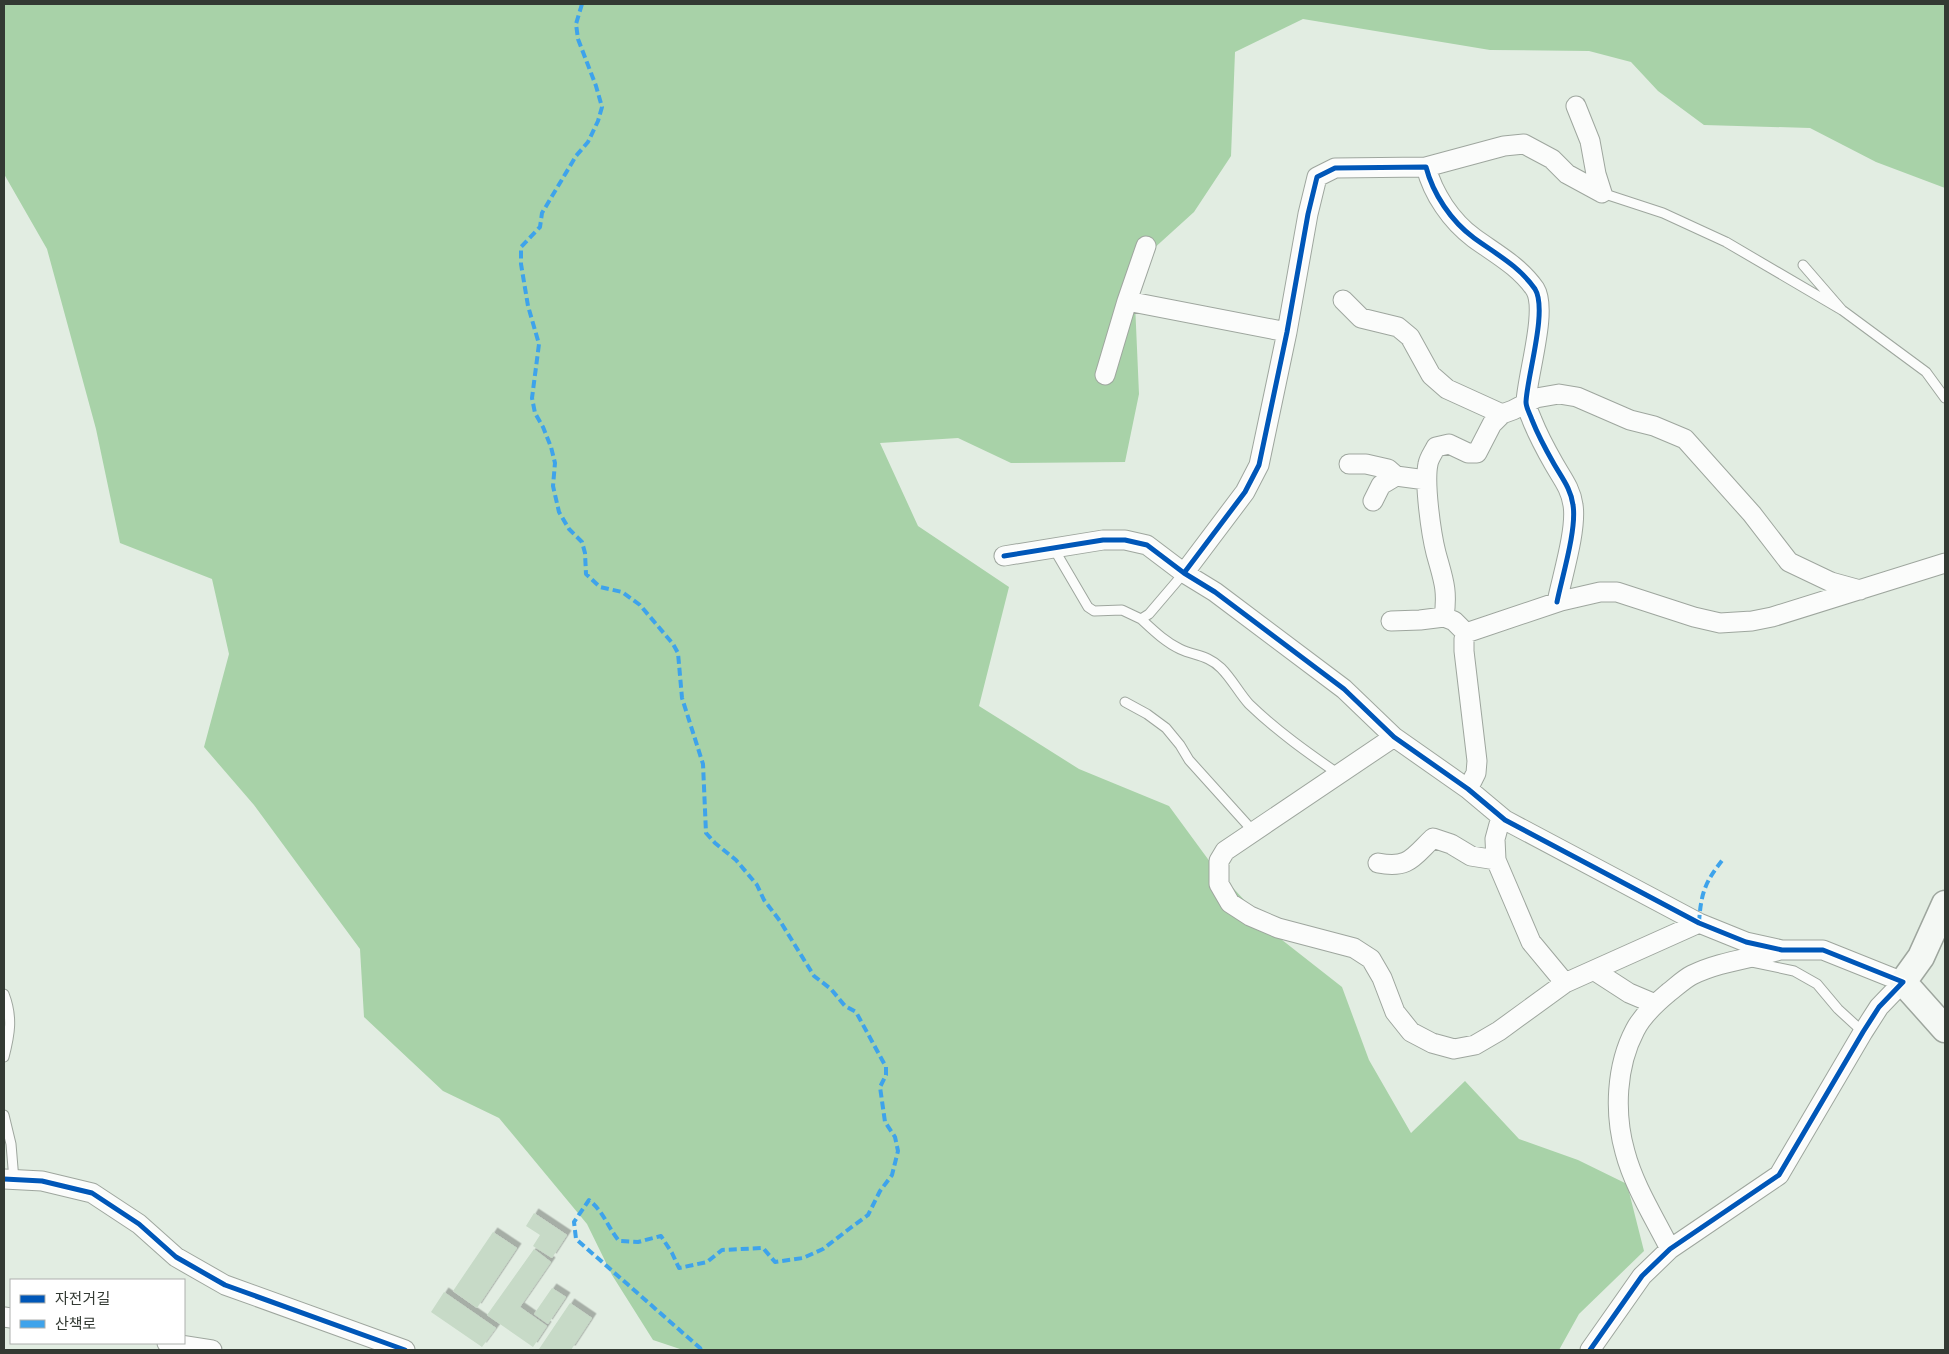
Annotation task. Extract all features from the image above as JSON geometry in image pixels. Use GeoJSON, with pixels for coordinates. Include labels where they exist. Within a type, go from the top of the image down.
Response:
{"type":"FeatureCollection","features":[{"type":"Feature","properties":{"kind":"street"},"geometry":{"type":"LineString","coordinates":[[1576,106],[1590,141],[1596,174],[1602,193]]}},
{"type":"Feature","properties":{"kind":"street"},"geometry":{"type":"LineString","coordinates":[[1184,573],[1245,492],[1259,465],[1287,332],[1308,214],[1317,177],[1335,168],[1426,167],[1504,146],[1524,144],[1552,159],[1567,174],[1602,193]]}},
{"type":"Feature","properties":{"kind":"street"},"geometry":{"type":"LineString","coordinates":[[1426,167],[1429,180],[1450,216],[1474,238],[1520,271],[1536,291],[1538,318],[1526,404],[1553,464],[1567,485],[1573,506],[1571,536],[1557,602]]}},
{"type":"Feature","properties":{"kind":"street"},"geometry":{"type":"LineString","coordinates":[[1105,375],[1146,246]]}},
{"type":"Feature","properties":{"kind":"street"},"geometry":{"type":"LineString","coordinates":[[1343,300],[1361,318],[1398,326],[1410,337],[1431,375],[1447,389],[1502,414]]}},
{"type":"Feature","properties":{"kind":"street"},"geometry":{"type":"LineString","coordinates":[[1127,301],[1287,332]]}},
{"type":"Feature","properties":{"kind":"street"},"geometry":{"type":"LineString","coordinates":[[1444,617],[1447,599],[1445,583],[1436,551],[1426,480],[1428,462],[1436,447],[1449,444],[1468,453],[1477,453],[1492,424],[1502,414],[1536,398],[1559,394],[1577,397],[1630,420],[1654,426],[1685,439],[1752,514],[1789,562],[1831,582],[1860,590]]}},
{"type":"Feature","properties":{"kind":"street"},"geometry":{"type":"LineString","coordinates":[[1350,464],[1366,464],[1388,469],[1396,476],[1426,480]]}},
{"type":"Feature","properties":{"kind":"street"},"geometry":{"type":"LineString","coordinates":[[1374,501],[1381,485],[1396,476]]}},
{"type":"Feature","properties":{"kind":"street"},"geometry":{"type":"LineString","coordinates":[[1004,556],[1103,540],[1125,540],[1147,545],[1184,573],[1215,592],[1344,689],[1394,737],[1468,789],[1501,817],[1699,923],[1746,942],[1782,950],[1823,950],[1903,982],[1945,1029]]}},
{"type":"Feature","properties":{"kind":"street"},"geometry":{"type":"LineString","coordinates":[[1466,633],[1557,602],[1600,592],[1617,592],[1694,617],[1720,623],[1752,621],[1772,617],[1945,563]]}},
{"type":"Feature","properties":{"kind":"street"},"geometry":{"type":"LineString","coordinates":[[1391,621],[1444,617],[1454,621],[1466,633]]}},
{"type":"Feature","properties":{"kind":"street"},"geometry":{"type":"LineString","coordinates":[[1466,633],[1464,651],[1478,761],[1476,773],[1468,789]]}},
{"type":"Feature","properties":{"kind":"street"},"geometry":{"type":"LineString","coordinates":[[1394,737],[1340,775],[1253,830],[1225,851],[1219,861],[1219,884],[1230,903],[1250,916],[1278,928],[1354,948],[1371,959],[1382,978],[1395,1012],[1411,1032],[1432,1043],[1454,1049],[1476,1045],[1499,1031],[1565,983],[1699,923]]}},
{"type":"Feature","properties":{"kind":"street"},"geometry":{"type":"LineString","coordinates":[[1501,817],[1495,839],[1496,860],[1531,942],[1565,983]]}},
{"type":"Feature","properties":{"kind":"street"},"geometry":{"type":"LineString","coordinates":[[1378,863],[1402,864],[1415,857],[1433,838],[1451,844],[1471,856],[1496,860]]}},
{"type":"Feature","properties":{"kind":"street"},"geometry":{"type":"LineString","coordinates":[[1590,1350],[1642,1276],[1670,1249],[1779,1175],[1879,1007],[1903,982],[1921,957],[1945,904]]}},
{"type":"Feature","properties":{"kind":"street"},"geometry":{"type":"LineString","coordinates":[[1670,1249],[1635,1181],[1624,1151],[1618,1107],[1622,1064],[1636,1029],[1655,1004],[1690,976],[1734,960],[1758,957],[1782,950]]}},
{"type":"Feature","properties":{"kind":"street"},"geometry":{"type":"LineString","coordinates":[[1594,971],[1629,993],[1655,1004]]}},
{"type":"Feature","properties":{"kind":"street"},"geometry":{"type":"LineString","coordinates":[[9,1179],[42,1181],[92,1193],[139,1224],[176,1257],[225,1285],[405,1350]]}},
{"type":"Feature","properties":{"kind":"street"},"geometry":{"type":"LineString","coordinates":[[173,1344],[212,1350]]}},
{"type":"Feature","properties":{"kind":"lane"},"geometry":{"type":"LineString","coordinates":[[1602,193],[1663,213],[1726,242],[1842,310],[1926,372],[1945,398]]}},
{"type":"Feature","properties":{"kind":"lane"},"geometry":{"type":"LineString","coordinates":[[1803,265],[1842,310]]}},
{"type":"Feature","properties":{"kind":"lane"},"geometry":{"type":"LineString","coordinates":[[1054,549],[1088,607],[1094,611],[1122,610],[1140,619],[1159,636],[1180,649],[1205,656],[1221,668],[1248,702],[1268,722],[1340,775]]}},
{"type":"Feature","properties":{"kind":"lane"},"geometry":{"type":"LineString","coordinates":[[1140,619],[1149,614],[1184,573]]}},
{"type":"Feature","properties":{"kind":"lane"},"geometry":{"type":"LineString","coordinates":[[1125,702],[1147,714],[1166,728],[1189,760],[1253,830]]}},
{"type":"Feature","properties":{"kind":"lane"},"geometry":{"type":"LineString","coordinates":[[1734,960],[1773,965],[1794,971],[1817,984],[1838,1009],[1863,1032]]}},
{"type":"Feature","properties":{"kind":"lane"},"geometry":{"type":"LineString","coordinates":[[4,994],[8,1004],[11,1031],[4,1057]]}},
{"type":"Feature","properties":{"kind":"lane"},"geometry":{"type":"LineString","coordinates":[[4,1115],[11,1144],[9,1179]]}},
{"type":"Feature","properties":{"kind":"green space"},"geometry":{"type":"Polygon","coordinates":[[[4,4],[1945,4],[1945,188],[1876,162],[1810,128],[1704,125],[1658,91],[1631,62],[1589,51],[1490,50],[1303,19],[1235,52],[1231,156],[1194,212],[1151,251],[1135,303],[1139,394],[1125,462],[1011,463],[958,438],[880,443],[918,526],[1009,587],[979,706],[1079,769],[1169,806],[1213,866],[1277,936],[1342,987],[1369,1060],[1411,1133],[1465,1081],[1519,1139],[1578,1160],[1627,1184],[1644,1251],[1579,1314],[1559,1350],[683,1350],[653,1340],[612,1275],[587,1224],[499,1118],[443,1091],[364,1017],[360,949],[254,805],[204,747],[229,654],[212,579],[120,543],[96,429],[47,249],[4,174],[4,4]]]}},
{"type":"Feature","properties":{"kind":"building"},"geometry":{"type":"Polygon","coordinates":[[[534,1213],[567,1235],[552,1258],[533,1246],[540,1235],[526,1226],[534,1213]]]}},
{"type":"Feature","properties":{"kind":"building"},"geometry":{"type":"Polygon","coordinates":[[[493,1232],[517,1248],[477,1308],[453,1291],[493,1232]]]}},
{"type":"Feature","properties":{"kind":"building"},"geometry":{"type":"Polygon","coordinates":[[[534,1249],[551,1262],[520,1307],[547,1326],[533,1347],[487,1315],[534,1249]]]}},
{"type":"Feature","properties":{"kind":"building"},"geometry":{"type":"Polygon","coordinates":[[[552,1288],[566,1297],[548,1324],[534,1314],[552,1288]]]}},
{"type":"Feature","properties":{"kind":"building"},"geometry":{"type":"Polygon","coordinates":[[[444,1292],[496,1328],[482,1347],[431,1312],[444,1292]]]}},
{"type":"Feature","properties":{"kind":"building"},"geometry":{"type":"Polygon","coordinates":[[[570,1303],[592,1318],[571,1350],[540,1350],[539,1349],[570,1303]]]}},
{"type":"Feature","properties":{"kind":"marked path"},"geometry":{"type":"LineString","coordinates":[[582,4],[576,24],[578,39],[602,107],[588,142],[576,156],[542,213],[540,227],[521,247],[521,264],[528,306],[539,344],[532,398],[535,413],[543,427],[555,463],[553,486],[559,512],[569,529],[582,542],[585,553],[586,574],[600,587],[622,592],[640,605],[673,644],[678,653],[682,698],[703,764],[706,833],[736,860],[757,885],[764,900],[780,921],[814,976],[831,989],[845,1006],[856,1012],[886,1067],[886,1075],[880,1087],[885,1122],[895,1137],[898,1151],[892,1175],[880,1191],[868,1215],[823,1249],[803,1258],[775,1262],[763,1248],[722,1250],[707,1262],[679,1268],[661,1236],[638,1242],[619,1241],[602,1214],[589,1200],[574,1222],[576,1239],[701,1350]]}},
{"type":"Feature","properties":{"kind":"marked path"},"geometry":{"type":"LineString","coordinates":[[1699,923],[1705,888],[1712,874],[1724,858]]}},
{"type":"Feature","properties":{"kind":"cycle path"},"geometry":{"type":"LineString","coordinates":[[1184,573],[1245,492],[1259,465],[1287,332],[1308,214],[1317,177],[1335,168],[1426,167],[1438,197],[1458,224],[1474,238],[1507,261],[1535,289],[1538,299],[1538,327],[1526,404],[1534,426],[1568,489],[1572,499],[1574,515],[1571,540],[1557,602]]}},
{"type":"Feature","properties":{"kind":"cycle path"},"geometry":{"type":"LineString","coordinates":[[1004,556],[1103,540],[1125,540],[1147,545],[1184,573],[1215,592],[1344,689],[1394,737],[1468,789],[1505,820],[1699,923],[1746,942],[1782,950],[1823,950],[1903,982],[1879,1007],[1779,1175],[1670,1249],[1642,1276],[1590,1350]]}},
{"type":"Feature","properties":{"kind":"cycle path"},"geometry":{"type":"LineString","coordinates":[[4,1179],[42,1181],[92,1193],[139,1224],[176,1257],[225,1285],[405,1350]]}}]}
